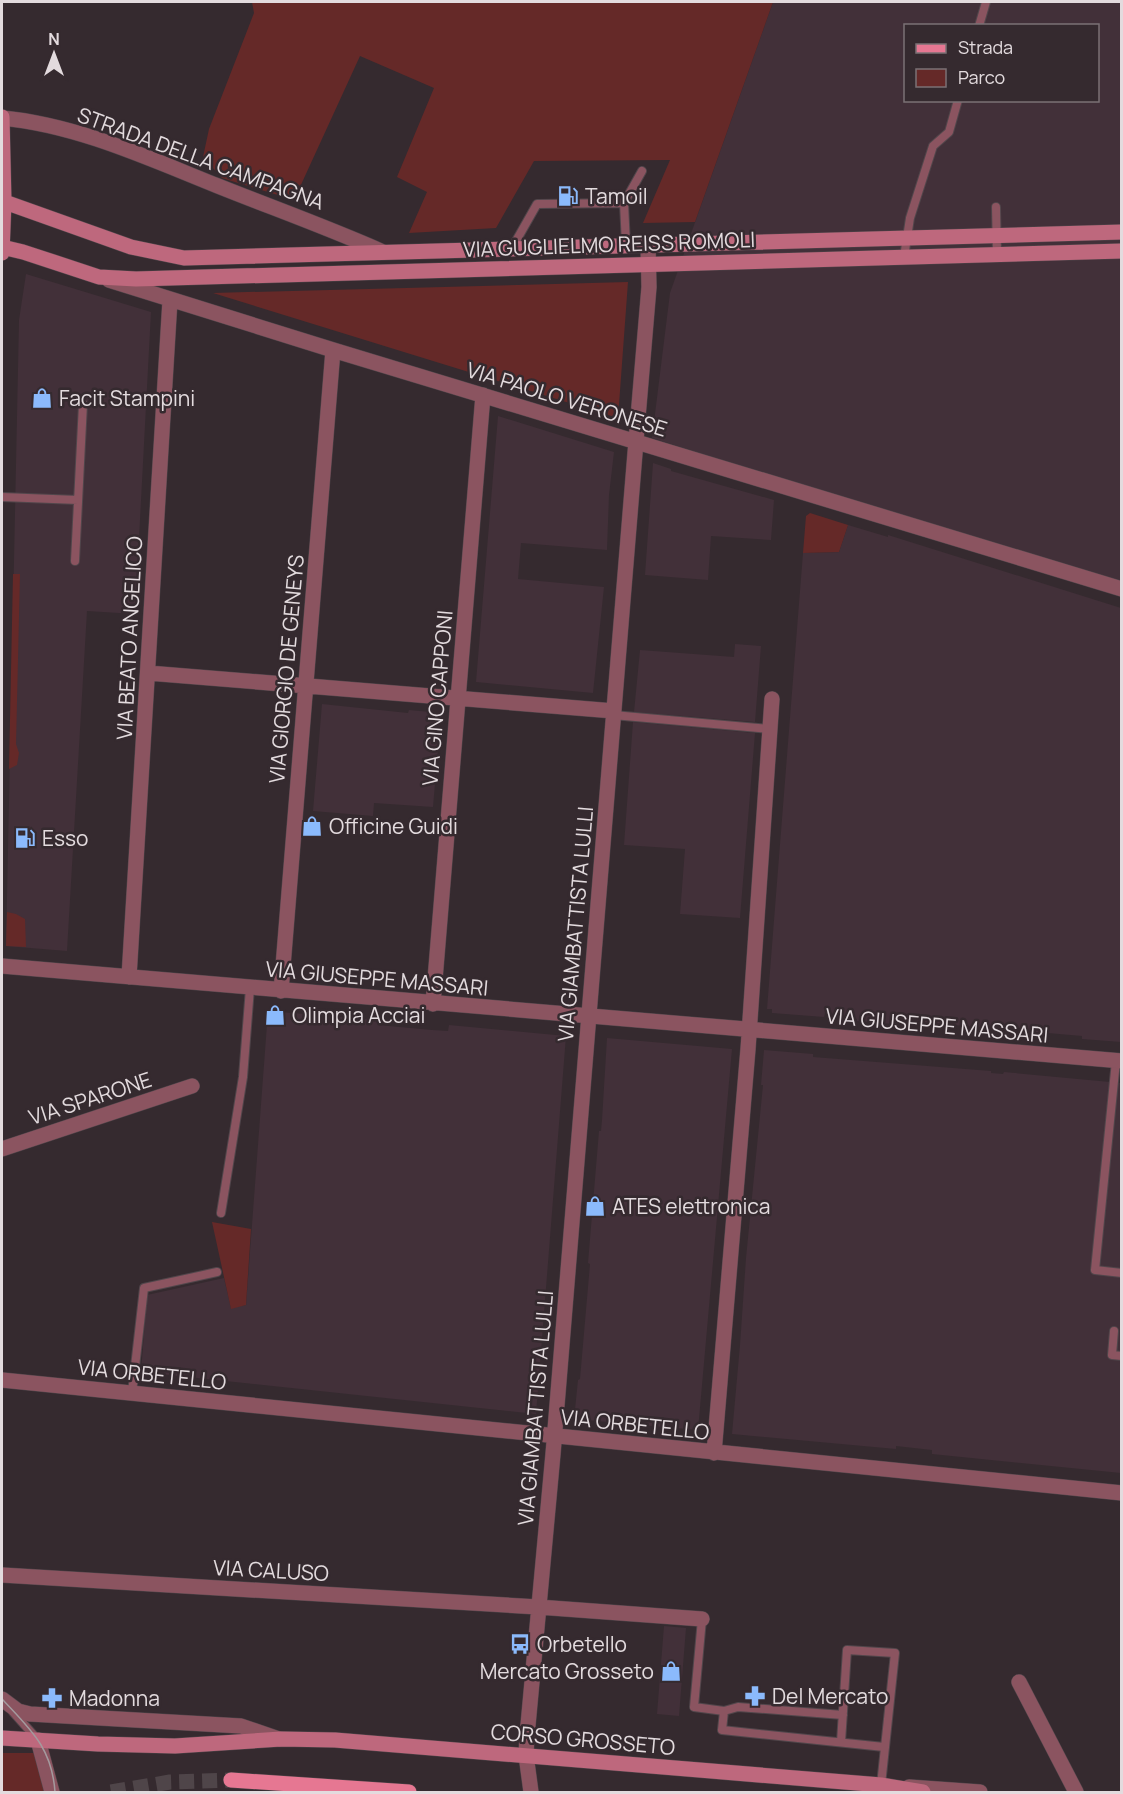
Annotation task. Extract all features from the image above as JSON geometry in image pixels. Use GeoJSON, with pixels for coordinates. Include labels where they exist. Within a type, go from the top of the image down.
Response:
{"type":"FeatureCollection","features":[{"type":"Feature","properties":{"kind":"main road"},"geometry":{"type":"LineString","coordinates":[[2,117],[2,253]]}},
{"type":"Feature","properties":{"kind":"main road","name":"VIA GUGLIELMO REISS ROMOLI"},"geometry":{"type":"LineString","coordinates":[[3,202],[131,247],[184,258],[1122,232]]}},
{"type":"Feature","properties":{"kind":"main road","name":"VIA PAOLO VERONESE"},"geometry":{"type":"LineString","coordinates":[[2,247],[99,277]]}},
{"type":"Feature","properties":{"kind":"main road","name":"VIA GUGLIELMO REISS ROMOLI"},"geometry":{"type":"LineString","coordinates":[[99,277],[136,279],[1122,251]]}},
{"type":"Feature","properties":{"kind":"main road","name":"CORSO GROSSETO"},"geometry":{"type":"LineString","coordinates":[[2,1738],[175,1746],[281,1739],[335,1740],[881,1785],[923,1792]]}},
{"type":"Feature","properties":{"kind":"main road"},"geometry":{"type":"LineString","coordinates":[[231,1780],[409,1792]]}},
{"type":"Feature","properties":{"kind":"street","name":"STRADA DELLA CAMPAGNA"},"geometry":{"type":"LineString","coordinates":[[2,117],[57,127],[124,149],[334,230],[382,252]]}},
{"type":"Feature","properties":{"kind":"street","name":"VIA GIAMBATTISTA LULLI"},"geometry":{"type":"LineString","coordinates":[[531,1792],[526,1755],[636,441],[649,264],[648,245]]}},
{"type":"Feature","properties":{"kind":"street","name":"VIA PAOLO VERONESE"},"geometry":{"type":"LineString","coordinates":[[99,277],[1122,589]]}},
{"type":"Feature","properties":{"kind":"street","name":"VIA BEATO ANGELICO"},"geometry":{"type":"LineString","coordinates":[[129,977],[170,300]]}},
{"type":"Feature","properties":{"kind":"street","name":"VIA GIORGIO DE GENEYS"},"geometry":{"type":"LineString","coordinates":[[281,991],[333,350]]}},
{"type":"Feature","properties":{"kind":"street","name":"VIA GINO CAPPONI"},"geometry":{"type":"LineString","coordinates":[[433,1004],[483,395]]}},
{"type":"Feature","properties":{"kind":"street"},"geometry":{"type":"LineString","coordinates":[[148,672],[613,713]]}},
{"type":"Feature","properties":{"kind":"street"},"geometry":{"type":"LineString","coordinates":[[714,1452],[749,1030],[772,699]]}},
{"type":"Feature","properties":{"kind":"street","name":"VIA GIUSEPPE MASSARI"},"geometry":{"type":"LineString","coordinates":[[2,966],[1119,1061]]}},
{"type":"Feature","properties":{"kind":"street","name":"VIA SPARONE"},"geometry":{"type":"LineString","coordinates":[[2,1149],[192,1086]]}},
{"type":"Feature","properties":{"kind":"street","name":"VIA ORBETELLO"},"geometry":{"type":"LineString","coordinates":[[2,1380],[1122,1493]]}},
{"type":"Feature","properties":{"kind":"street","name":"VIA CALUSO"},"geometry":{"type":"LineString","coordinates":[[2,1575],[538,1607]]}},
{"type":"Feature","properties":{"kind":"street"},"geometry":{"type":"LineString","coordinates":[[538,1607],[702,1619]]}},
{"type":"Feature","properties":{"kind":"street"},"geometry":{"type":"LineString","coordinates":[[1019,1682],[1077,1792]]}},
{"type":"Feature","properties":{"kind":"street","name":"CORSO GROSSETO"},"geometry":{"type":"LineString","coordinates":[[7,1704],[38,1715],[241,1726],[281,1739]]}},
{"type":"Feature","properties":{"kind":"street"},"geometry":{"type":"LineString","coordinates":[[38,1740],[48,1770],[51,1791]]}},
{"type":"Feature","properties":{"kind":"street","name":"CORSO GROSSETO"},"geometry":{"type":"LineString","coordinates":[[881,1785],[980,1792]]}},
{"type":"Feature","properties":{"kind":"lane"},"geometry":{"type":"LineString","coordinates":[[980,24],[986,2]]}},
{"type":"Feature","properties":{"kind":"lane"},"geometry":{"type":"LineString","coordinates":[[904,257],[910,219],[933,146],[949,132],[957,102]]}},
{"type":"Feature","properties":{"kind":"lane"},"geometry":{"type":"LineString","coordinates":[[626,245],[624,203],[642,171]]}},
{"type":"Feature","properties":{"kind":"lane"},"geometry":{"type":"LineString","coordinates":[[512,248],[537,204],[624,203]]}},
{"type":"Feature","properties":{"kind":"lane"},"geometry":{"type":"LineString","coordinates":[[996,207],[997,254]]}},
{"type":"Feature","properties":{"kind":"lane"},"geometry":{"type":"LineString","coordinates":[[75,561],[83,404]]}},
{"type":"Feature","properties":{"kind":"lane"},"geometry":{"type":"LineString","coordinates":[[2,497],[78,500]]}},
{"type":"Feature","properties":{"kind":"lane"},"geometry":{"type":"LineString","coordinates":[[613,713],[770,729]]}},
{"type":"Feature","properties":{"kind":"lane"},"geometry":{"type":"LineString","coordinates":[[220,1213],[243,1077],[250,988]]}},
{"type":"Feature","properties":{"kind":"lane"},"geometry":{"type":"LineString","coordinates":[[1119,1061],[1095,1270],[1122,1273]]}},
{"type":"Feature","properties":{"kind":"lane"},"geometry":{"type":"LineString","coordinates":[[132,1393],[144,1288],[217,1272]]}},
{"type":"Feature","properties":{"kind":"lane"},"geometry":{"type":"LineString","coordinates":[[1114,1331],[1112,1355],[1122,1356]]}},
{"type":"Feature","properties":{"kind":"lane"},"geometry":{"type":"LineString","coordinates":[[702,1619],[694,1707],[724,1711],[738,1707],[843,1715]]}},
{"type":"Feature","properties":{"kind":"lane"},"geometry":{"type":"LineString","coordinates":[[841,1742],[847,1650],[895,1653],[881,1785]]}},
{"type":"Feature","properties":{"kind":"lane"},"geometry":{"type":"LineString","coordinates":[[7,1704],[38,1740]]}},
{"type":"Feature","properties":{"kind":"lane"},"geometry":{"type":"LineString","coordinates":[[724,1711],[722,1730],[884,1747]]}},
{"type":"Feature","properties":{"kind":"shaded area"},"geometry":{"type":"Polygon","coordinates":[[[773,2],[1121,2],[1121,589],[652,438],[670,293],[773,2]]]}},
{"type":"Feature","properties":{"kind":"shaded area"},"geometry":{"type":"Polygon","coordinates":[[[26,274],[151,312],[135,614],[87,611],[67,951],[6,946],[19,320],[26,274]]]}},
{"type":"Feature","properties":{"kind":"shaded area"},"geometry":{"type":"Polygon","coordinates":[[[498,416],[614,452],[609,495],[607,550],[521,543],[518,579],[604,587],[593,693],[476,682],[498,416]]]}},
{"type":"Feature","properties":{"kind":"shaded area"},"geometry":{"type":"Polygon","coordinates":[[[653,463],[671,469],[671,471],[774,500],[771,540],[711,536],[708,580],[645,575],[653,463]]]}},
{"type":"Feature","properties":{"kind":"shaded area"},"geometry":{"type":"Polygon","coordinates":[[[848,525],[888,537],[888,535],[1121,608],[1121,1042],[1082,1039],[1082,1036],[906,1021],[905,1025],[857,1021],[857,1019],[843,1018],[843,1015],[825,1013],[824,1017],[772,1013],[772,1009],[767,1009],[803,553],[839,552],[848,525]]]}},
{"type":"Feature","properties":{"kind":"shaded area"},"geometry":{"type":"Polygon","coordinates":[[[735,644],[761,646],[755,722],[634,712],[640,650],[734,657],[735,644]]]}},
{"type":"Feature","properties":{"kind":"shaded area"},"geometry":{"type":"Polygon","coordinates":[[[322,704],[408,713],[409,710],[441,713],[433,807],[374,803],[373,816],[313,811],[322,704]]]}},
{"type":"Feature","properties":{"kind":"shaded area"},"geometry":{"type":"Polygon","coordinates":[[[633,722],[755,733],[740,918],[680,914],[685,849],[624,845],[633,722]]]}},
{"type":"Feature","properties":{"kind":"shaded area"},"geometry":{"type":"Polygon","coordinates":[[[268,1011],[377,1020],[378,1025],[432,1030],[448,1031],[449,1025],[566,1036],[536,1414],[141,1372],[147,1295],[224,1278],[231,1308],[246,1305],[268,1011]]]}},
{"type":"Feature","properties":{"kind":"shaded area"},"geometry":{"type":"Polygon","coordinates":[[[607,1038],[732,1049],[698,1430],[574,1419],[578,1380],[580,1379],[590,1264],[588,1263],[599,1131],[601,1131],[602,1120],[607,1038]]]}},
{"type":"Feature","properties":{"kind":"shaded area"},"geometry":{"type":"Polygon","coordinates":[[[764,1050],[813,1054],[813,1057],[1121,1083],[1121,1473],[932,1454],[932,1450],[896,1446],[896,1449],[732,1434],[763,1085],[761,1085],[764,1050]]]}},
{"type":"Feature","properties":{"kind":"shaded area","name":"Mercato Grosseto"},"geometry":{"type":"Polygon","coordinates":[[[664,1626],[686,1628],[679,1716],[657,1714],[664,1626]]]}},
{"type":"Feature","properties":{"kind":"green space"},"geometry":{"type":"Polygon","coordinates":[[[252,2],[773,2],[695,222],[643,223],[670,160],[534,161],[496,228],[409,233],[427,192],[397,177],[434,88],[360,56],[294,200],[222,178],[203,157],[209,129],[254,13],[252,2]]]}},
{"type":"Feature","properties":{"kind":"green space"},"geometry":{"type":"Polygon","coordinates":[[[628,282],[618,418],[213,293],[628,282]]]}},
{"type":"Feature","properties":{"kind":"green space"},"geometry":{"type":"Polygon","coordinates":[[[810,513],[848,525],[839,552],[803,553],[806,516],[810,513]]]}},
{"type":"Feature","properties":{"kind":"green space"},"geometry":{"type":"Polygon","coordinates":[[[13,574],[20,574],[16,744],[19,753],[17,765],[9,769],[13,574]]]}},
{"type":"Feature","properties":{"kind":"green space"},"geometry":{"type":"Polygon","coordinates":[[[7,912],[25,919],[26,947],[6,946],[7,912]]]}},
{"type":"Feature","properties":{"kind":"green space"},"geometry":{"type":"Polygon","coordinates":[[[212,1222],[251,1229],[246,1305],[231,1309],[212,1222]]]}},
{"type":"Feature","properties":{"kind":"green space"},"geometry":{"type":"Polygon","coordinates":[[[2,1753],[36,1753],[44,1792],[2,1792],[2,1753]]]}},
{"type":"Feature","properties":{"kind":"tunnel"},"geometry":{"type":"LineString","coordinates":[[111,1792],[170,1782],[231,1780]]}},
{"type":"Feature","properties":{"kind":"tram line"},"geometry":{"type":"LineString","coordinates":[[2,1699],[31,1730],[45,1751],[50,1763],[55,1792]]}},
{"type":"Feature","properties":{"kind":"place","name":"Tamoil"},"geometry":{"type":"Point","coordinates":[568,196]}},
{"type":"Feature","properties":{"kind":"place","name":"Facit Stampini"},"geometry":{"type":"Point","coordinates":[42,398]}},
{"type":"Feature","properties":{"kind":"place","name":"Officine Guidi"},"geometry":{"type":"Point","coordinates":[312,826]}},
{"type":"Feature","properties":{"kind":"place","name":"Esso"},"geometry":{"type":"Point","coordinates":[25,838]}},
{"type":"Feature","properties":{"kind":"place","name":"Olimpia Acciai"},"geometry":{"type":"Point","coordinates":[275,1015]}},
{"type":"Feature","properties":{"kind":"place","name":"ATES elettronica"},"geometry":{"type":"Point","coordinates":[595,1206]}},
{"type":"Feature","properties":{"kind":"place","name":"Orbetello"},"geometry":{"type":"Point","coordinates":[520,1644]}},
{"type":"Feature","properties":{"kind":"place","name":"Mercato Grosseto"},"geometry":{"type":"Point","coordinates":[671,1671]}},
{"type":"Feature","properties":{"kind":"place","name":"Del Mercato"},"geometry":{"type":"Point","coordinates":[755,1696]}},
{"type":"Feature","properties":{"kind":"place","name":"Madonna"},"geometry":{"type":"Point","coordinates":[52,1698]}}]}
